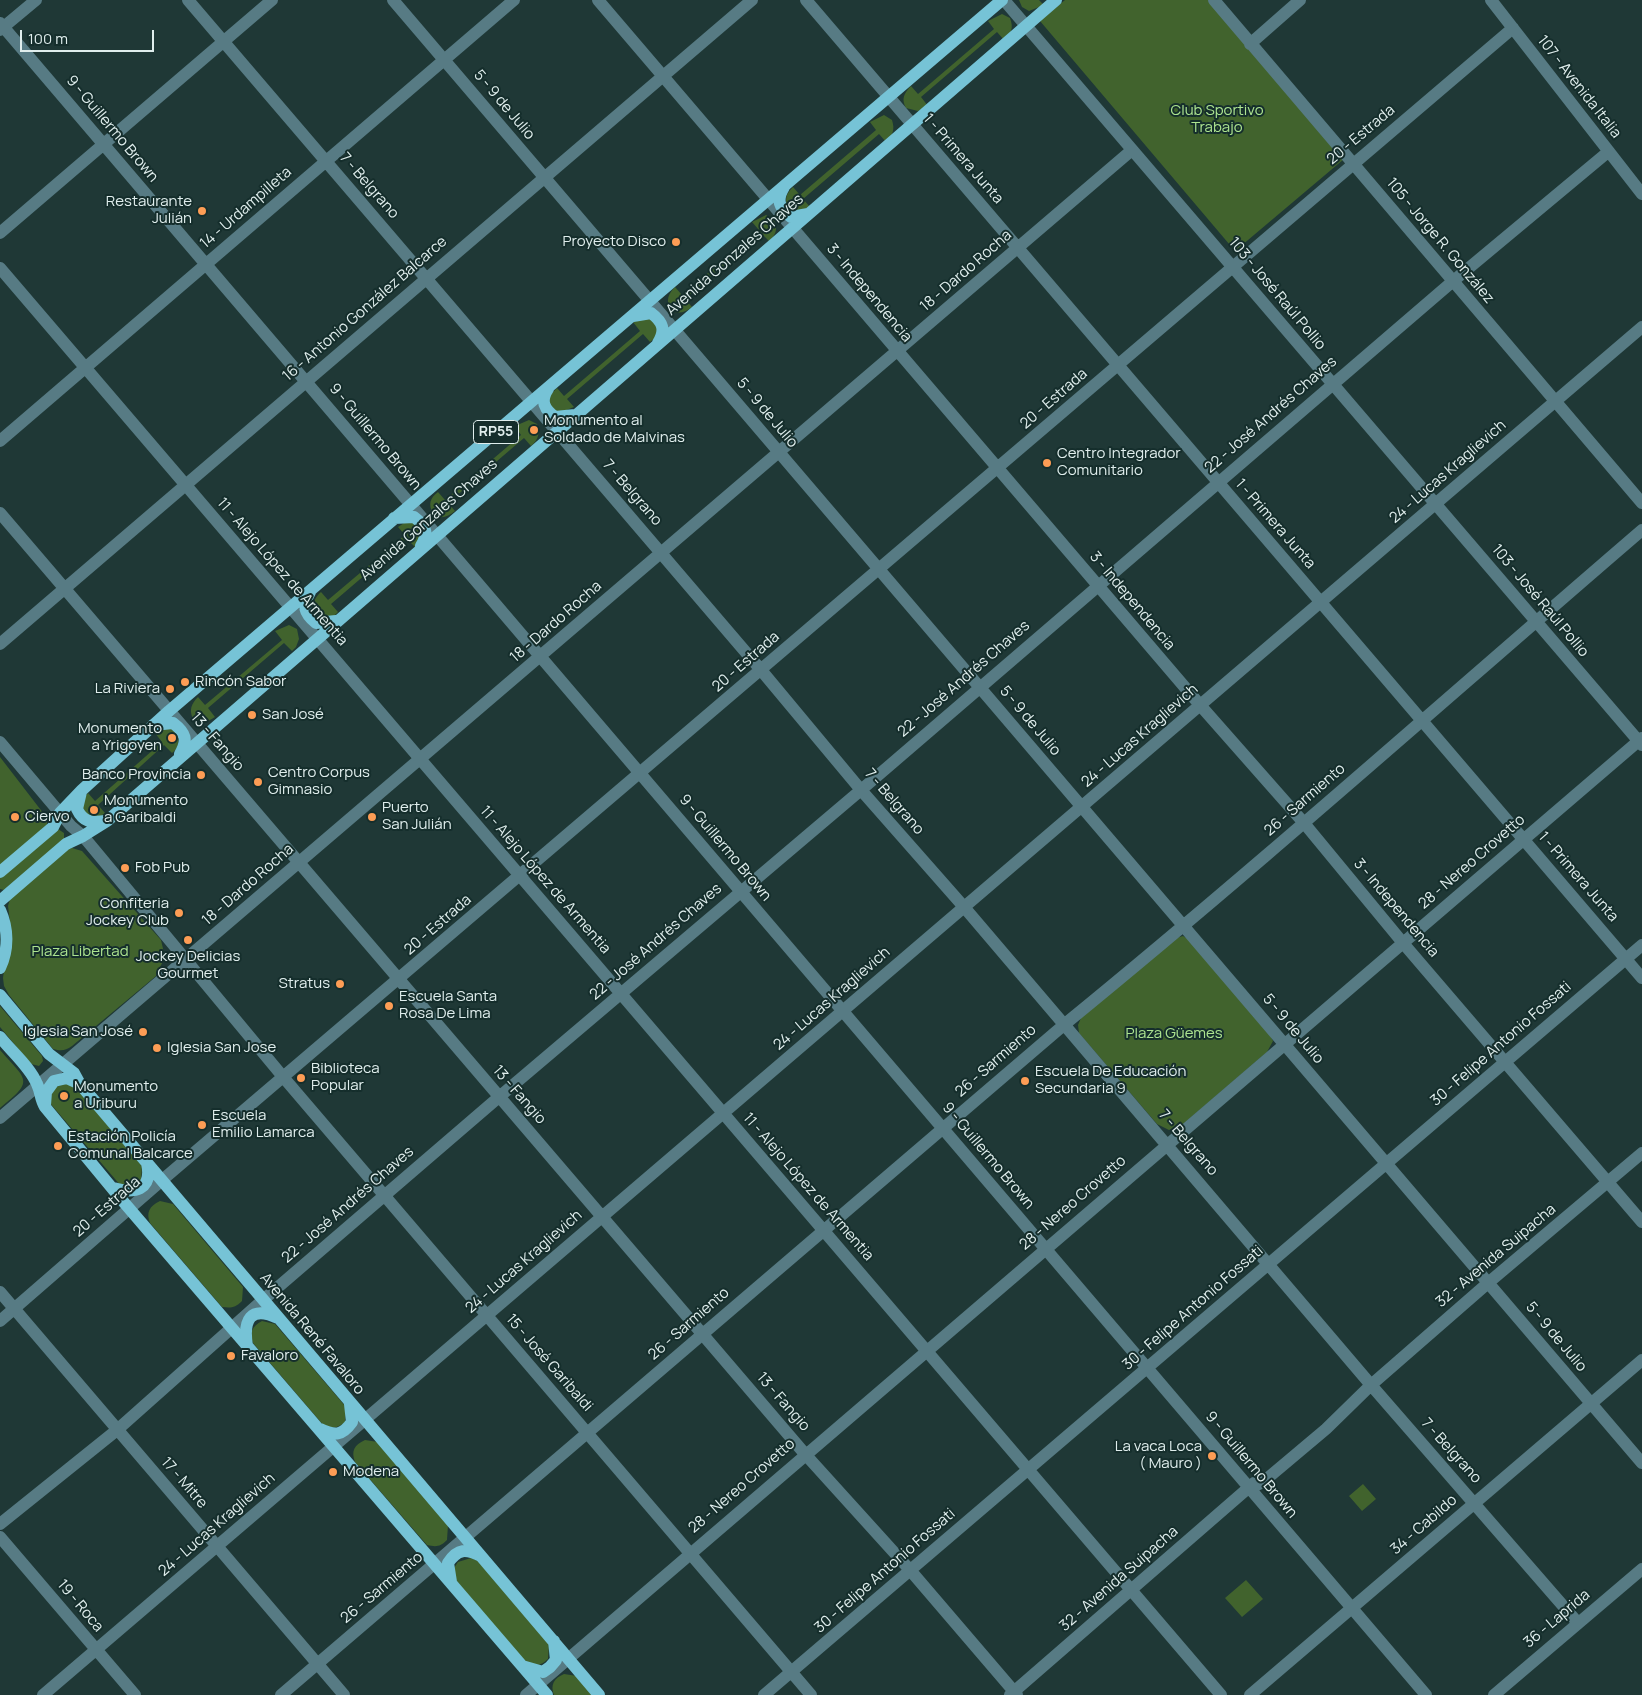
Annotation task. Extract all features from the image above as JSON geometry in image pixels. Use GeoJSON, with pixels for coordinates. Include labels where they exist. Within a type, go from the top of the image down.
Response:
{"type":"FeatureCollection","features":[{"type":"Feature","properties":{"kind":"main road","name":"Avenida Gonzales Chaves"},"geometry":{"type":"LineString","coordinates":[[0,872],[53,827],[60,813],[82,790],[169,710],[1003,0]]}},
{"type":"Feature","properties":{"kind":"main road","name":"Avenida Gonzales Chaves"},"geometry":{"type":"LineString","coordinates":[[0,901],[66,844],[107,821],[195,742],[1056,0]]}},
{"type":"Feature","properties":{"kind":"main road"},"geometry":{"type":"LineString","coordinates":[[785,185],[780,194],[779,204],[785,212],[791,217],[808,214]]}},
{"type":"Feature","properties":{"kind":"main road"},"geometry":{"type":"LineString","coordinates":[[631,316],[651,313],[658,319],[663,327],[663,336],[656,345]]}},
{"type":"Feature","properties":{"kind":"main road"},"geometry":{"type":"LineString","coordinates":[[549,386],[544,395],[543,404],[549,413],[555,417],[575,415]]}},
{"type":"Feature","properties":{"kind":"main road"},"geometry":{"type":"LineString","coordinates":[[394,518],[414,517],[421,522],[426,530],[426,539],[420,549]]}},
{"type":"Feature","properties":{"kind":"main road"},"geometry":{"type":"LineString","coordinates":[[311,590],[305,601],[304,610],[309,618],[316,623],[337,620]]}},
{"type":"Feature","properties":{"kind":"main road"},"geometry":{"type":"LineString","coordinates":[[153,725],[173,723],[180,729],[186,737],[185,746],[179,756]]}},
{"type":"Feature","properties":{"kind":"main road"},"geometry":{"type":"LineString","coordinates":[[82,790],[76,809],[81,817],[89,822],[107,821]]}},
{"type":"Feature","properties":{"kind":"main road"},"geometry":{"type":"LineString","coordinates":[[0,910],[6,932],[6,946],[0,968]]}},
{"type":"Feature","properties":{"kind":"main road","name":"Avenida René Favaloro"},"geometry":{"type":"LineString","coordinates":[[0,995],[49,1054],[74,1073],[80,1084],[161,1181],[600,1695]]}},
{"type":"Feature","properties":{"kind":"main road"},"geometry":{"type":"LineString","coordinates":[[0,1037],[38,1085],[41,1100],[45,1107],[130,1210],[547,1695]]}},
{"type":"Feature","properties":{"kind":"main road"},"geometry":{"type":"LineString","coordinates":[[45,1107],[46,1092],[54,1082],[67,1078],[80,1084]]}},
{"type":"Feature","properties":{"kind":"main road"},"geometry":{"type":"LineString","coordinates":[[112,1188],[128,1192],[139,1190],[147,1181],[149,1173],[147,1163]]}},
{"type":"Feature","properties":{"kind":"main road"},"geometry":{"type":"LineString","coordinates":[[247,1346],[245,1325],[251,1317],[258,1312],[267,1313],[278,1318]]}},
{"type":"Feature","properties":{"kind":"main road"},"geometry":{"type":"LineString","coordinates":[[318,1428],[330,1434],[339,1435],[347,1430],[352,1422],[350,1403]]}},
{"type":"Feature","properties":{"kind":"main road"},"geometry":{"type":"LineString","coordinates":[[451,1584],[448,1562],[454,1555],[461,1550],[470,1551],[481,1556]]}},
{"type":"Feature","properties":{"kind":"main road"},"geometry":{"type":"LineString","coordinates":[[522,1666],[542,1672],[550,1667],[556,1660],[554,1641]]}},
{"type":"Feature","properties":{"kind":"street"},"geometry":{"type":"LineString","coordinates":[[1,27],[36,0]]}},
{"type":"Feature","properties":{"kind":"street","name":"7 - Belgrano"},"geometry":{"type":"LineString","coordinates":[[188,0],[762,670],[861,790],[1065,1024],[1270,1263],[1371,1385],[1578,1623]]}},
{"type":"Feature","properties":{"kind":"street"},"geometry":{"type":"LineString","coordinates":[[0,232],[272,0]]}},
{"type":"Feature","properties":{"kind":"street","name":"5 - 9 de Julio"},"geometry":{"type":"LineString","coordinates":[[393,0],[1642,1463]]}},
{"type":"Feature","properties":{"kind":"street","name":"14 - Urdampilleta"},"geometry":{"type":"LineString","coordinates":[[0,442],[514,0]]}},
{"type":"Feature","properties":{"kind":"street","name":"3 - Independencia"},"geometry":{"type":"LineString","coordinates":[[598,0],[1200,705],[1304,823],[1403,943],[1642,1222]]}},
{"type":"Feature","properties":{"kind":"street","name":"16 - Antonio González Balcarce"},"geometry":{"type":"LineString","coordinates":[[0,644],[662,75],[752,0]]}},
{"type":"Feature","properties":{"kind":"street","name":"1 - Primera Junta"},"geometry":{"type":"LineString","coordinates":[[806,0],[1642,978]]}},
{"type":"Feature","properties":{"kind":"street","name":"103 - José Raúl Pollio"},"geometry":{"type":"LineString","coordinates":[[1003,0],[1332,385],[1641,741]]}},
{"type":"Feature","properties":{"kind":"street","name":"105 - Jorge R. González"},"geometry":{"type":"LineString","coordinates":[[1214,0],[1642,503]]}},
{"type":"Feature","properties":{"kind":"street"},"geometry":{"type":"LineString","coordinates":[[1250,44],[1300,0]]}},
{"type":"Feature","properties":{"kind":"street","name":"107 - Avenida Italia"},"geometry":{"type":"LineString","coordinates":[[1491,0],[1642,194]]}},
{"type":"Feature","properties":{"kind":"street","name":"9 - Guillermo Brown"},"geometry":{"type":"LineString","coordinates":[[1,27],[104,144],[1426,1695]]}},
{"type":"Feature","properties":{"kind":"street","name":"20 - Estrada"},"geometry":{"type":"LineString","coordinates":[[0,1321],[130,1210],[161,1181],[1513,28]]}},
{"type":"Feature","properties":{"kind":"street","name":"18 - Dardo Rocha"},"geometry":{"type":"LineString","coordinates":[[0,1118],[1132,150]]}},
{"type":"Feature","properties":{"kind":"street","name":"22 - José Andrés Chaves"},"geometry":{"type":"LineString","coordinates":[[0,1524],[117,1430],[384,1195],[861,790],[1452,282],[1608,152]]}},
{"type":"Feature","properties":{"kind":"street","name":"11 - Alejo López de Armentia"},"geometry":{"type":"LineString","coordinates":[[0,268],[1028,1470],[1172,1635],[1221,1695]]}},
{"type":"Feature","properties":{"kind":"street","name":"24 - Lucas Kraglievich"},"geometry":{"type":"LineString","coordinates":[[43,1695],[1642,327]]}},
{"type":"Feature","properties":{"kind":"street","name":"13 - Fangio"},"geometry":{"type":"LineString","coordinates":[[0,513],[805,1454],[910,1570],[1014,1694]]}},
{"type":"Feature","properties":{"kind":"street","name":"26 - Sarmiento"},"geometry":{"type":"LineString","coordinates":[[281,1695],[1065,1024],[1184,927],[1421,719],[1642,530]]}},
{"type":"Feature","properties":{"kind":"street","name":"28 - Nereo Crovetto"},"geometry":{"type":"LineString","coordinates":[[526,1695],[1045,1248],[1641,741]]}},
{"type":"Feature","properties":{"kind":"street","name":"15 - José Garibaldi"},"geometry":{"type":"LineString","coordinates":[[0,742],[60,813],[83,836],[284,1078],[811,1695]]}},
{"type":"Feature","properties":{"kind":"street","name":"30 - Felipe Antonio Fossati"},"geometry":{"type":"LineString","coordinates":[[764,1695],[1642,945]]}},
{"type":"Feature","properties":{"kind":"street","name":"32 - Avenida Suipacha"},"geometry":{"type":"LineString","coordinates":[[1014,1694],[1250,1488],[1259,1477],[1359,1392],[1371,1385],[1642,1153]]}},
{"type":"Feature","properties":{"kind":"street","name":"17 - Mitre"},"geometry":{"type":"LineString","coordinates":[[0,1292],[344,1695]]}},
{"type":"Feature","properties":{"kind":"street","name":"34 - Cabildo"},"geometry":{"type":"LineString","coordinates":[[1250,1695],[1642,1360]]}},
{"type":"Feature","properties":{"kind":"street","name":"19 - Roca"},"geometry":{"type":"LineString","coordinates":[[0,1537],[135,1695]]}},
{"type":"Feature","properties":{"kind":"street","name":"36 - Laprida"},"geometry":{"type":"LineString","coordinates":[[1494,1695],[1642,1569]]}},
{"type":"Feature","properties":{"kind":"green space"},"geometry":{"type":"Polygon","coordinates":[[[1019,0],[1039,0],[1044,5],[1029,11],[1022,7],[1019,0]]]}},
{"type":"Feature","properties":{"kind":"green space","name":"Club Sportivo Trabajo"},"geometry":{"type":"Polygon","coordinates":[[[1065,0],[1209,0],[1344,159],[1235,251],[1040,21],[1065,0]]]}},
{"type":"Feature","properties":{"kind":"green space"},"geometry":{"type":"Polygon","coordinates":[[[1002,14],[1010,18],[1012,25],[1010,33],[1004,40],[997,32],[921,97],[928,106],[918,111],[906,108],[904,96],[911,86],[918,94],[994,29],[988,21],[1002,14]]]}},
{"type":"Feature","properties":{"kind":"green space"},"geometry":{"type":"Polygon","coordinates":[[[884,115],[892,120],[893,127],[892,134],[886,142],[879,134],[803,199],[810,207],[800,213],[788,209],[786,197],[793,187],[800,195],[876,130],[870,122],[884,115]]]}},
{"type":"Feature","properties":{"kind":"green space"},"geometry":{"type":"Polygon","coordinates":[[[766,215],[774,220],[776,226],[776,232],[769,241],[761,233],[685,299],[692,307],[678,313],[670,309],[668,297],[675,287],[682,295],[759,230],[752,222],[766,215]]]}},
{"type":"Feature","properties":{"kind":"green space"},"geometry":{"type":"Polygon","coordinates":[[[652,317],[658,330],[655,338],[650,342],[643,334],[567,399],[574,407],[559,413],[549,405],[550,395],[557,388],[564,396],[640,331],[633,322],[652,317]]]}},
{"type":"Feature","properties":{"kind":"green space"},"geometry":{"type":"Polygon","coordinates":[[[529,420],[537,424],[539,433],[536,441],[531,446],[524,438],[448,503],[455,511],[441,517],[433,514],[430,504],[435,494],[438,492],[445,500],[521,435],[515,426],[529,420]]]}},
{"type":"Feature","properties":{"kind":"green space"},"geometry":{"type":"Polygon","coordinates":[[[407,521],[420,525],[419,543],[415,547],[407,539],[331,604],[338,612],[334,616],[319,617],[314,611],[314,601],[318,595],[321,592],[328,600],[405,535],[398,527],[407,521]]]}},
{"type":"Feature","properties":{"kind":"green space"},"geometry":{"type":"Polygon","coordinates":[[[289,625],[297,629],[299,639],[292,651],[284,643],[208,708],[215,717],[204,722],[198,722],[193,719],[191,707],[198,697],[205,705],[282,640],[275,631],[289,625]]]}},
{"type":"Feature","properties":{"kind":"green space"},"geometry":{"type":"Polygon","coordinates":[[[169,727],[177,731],[178,744],[175,751],[172,753],[164,745],[98,805],[105,813],[101,816],[86,818],[81,801],[88,793],[95,801],[162,742],[155,733],[169,727]]]}},
{"type":"Feature","properties":{"kind":"green space"},"geometry":{"type":"Polygon","coordinates":[[[0,757],[47,818],[47,825],[0,866],[0,757]]]}},
{"type":"Feature","properties":{"kind":"green space"},"geometry":{"type":"Polygon","coordinates":[[[58,829],[64,833],[64,840],[4,890],[0,889],[0,878],[58,829]]]}},
{"type":"Feature","properties":{"kind":"green space","name":"Plaza Libertad"},"geometry":{"type":"Polygon","coordinates":[[[72,848],[82,851],[161,940],[164,953],[163,961],[156,976],[72,1046],[61,1050],[53,1049],[9,995],[4,986],[3,978],[10,922],[8,906],[10,899],[67,849],[72,848]]]}},
{"type":"Feature","properties":{"kind":"green space","name":"Plaza Güemes"},"geometry":{"type":"Polygon","coordinates":[[[1183,936],[1191,941],[1268,1031],[1273,1041],[1267,1052],[1182,1125],[1169,1130],[1157,1124],[1079,1033],[1078,1025],[1081,1018],[1173,939],[1183,936]]]}},
{"type":"Feature","properties":{"kind":"green space"},"geometry":{"type":"Polygon","coordinates":[[[0,1006],[42,1056],[43,1061],[39,1066],[31,1064],[0,1027],[0,1006]]]}},
{"type":"Feature","properties":{"kind":"green space"},"geometry":{"type":"Polygon","coordinates":[[[0,1050],[16,1068],[23,1080],[19,1091],[0,1108],[0,1050]]]}},
{"type":"Feature","properties":{"kind":"green space"},"geometry":{"type":"Polygon","coordinates":[[[63,1083],[74,1085],[142,1166],[141,1180],[137,1184],[121,1186],[49,1102],[53,1089],[63,1083]]]}},
{"type":"Feature","properties":{"kind":"green space"},"geometry":{"type":"Polygon","coordinates":[[[160,1201],[173,1204],[243,1287],[242,1301],[240,1303],[233,1307],[222,1307],[150,1223],[149,1210],[160,1201]]]}},
{"type":"Feature","properties":{"kind":"green space"},"geometry":{"type":"Polygon","coordinates":[[[262,1321],[275,1324],[346,1407],[345,1422],[336,1427],[325,1427],[253,1343],[252,1330],[262,1321]]]}},
{"type":"Feature","properties":{"kind":"green space"},"geometry":{"type":"Polygon","coordinates":[[[365,1440],[378,1442],[448,1525],[447,1540],[442,1544],[438,1546],[427,1545],[355,1462],[354,1449],[365,1440]]]}},
{"type":"Feature","properties":{"kind":"green space"},"geometry":{"type":"Polygon","coordinates":[[[1363,1484],[1376,1499],[1362,1511],[1349,1496],[1363,1484]]]}},
{"type":"Feature","properties":{"kind":"green space"},"geometry":{"type":"Polygon","coordinates":[[[471,1558],[478,1561],[549,1644],[548,1659],[538,1665],[527,1664],[456,1581],[454,1568],[458,1562],[471,1558]]]}},
{"type":"Feature","properties":{"kind":"green space"},"geometry":{"type":"Polygon","coordinates":[[[1246,1580],[1263,1599],[1242,1617],[1225,1598],[1246,1580]]]}},
{"type":"Feature","properties":{"kind":"green space"},"geometry":{"type":"Polygon","coordinates":[[[564,1674],[577,1676],[593,1695],[554,1695],[552,1688],[554,1682],[564,1674]]]}},
{"type":"Feature","properties":{"kind":"place","name":"Restaurante Julián"},"geometry":{"type":"Point","coordinates":[202,211]}},
{"type":"Feature","properties":{"kind":"place","name":"Proyecto Disco"},"geometry":{"type":"Point","coordinates":[676,242]}},
{"type":"Feature","properties":{"kind":"place","name":"Monumento al Soldado de Malvinas"},"geometry":{"type":"Point","coordinates":[534,430]}},
{"type":"Feature","properties":{"kind":"place","name":"Centro Integrador Comunitario"},"geometry":{"type":"Point","coordinates":[1047,463]}},
{"type":"Feature","properties":{"kind":"place","name":"Rincón Sabor"},"geometry":{"type":"Point","coordinates":[185,682]}},
{"type":"Feature","properties":{"kind":"place","name":"La Riviera"},"geometry":{"type":"Point","coordinates":[170,689]}},
{"type":"Feature","properties":{"kind":"place","name":"San José"},"geometry":{"type":"Point","coordinates":[252,715]}},
{"type":"Feature","properties":{"kind":"place","name":"Monumento a Yrigoyen"},"geometry":{"type":"Point","coordinates":[172,738]}},
{"type":"Feature","properties":{"kind":"place","name":"Banco Provincia"},"geometry":{"type":"Point","coordinates":[201,775]}},
{"type":"Feature","properties":{"kind":"place","name":"Centro Corpus Gimnasio"},"geometry":{"type":"Point","coordinates":[258,782]}},
{"type":"Feature","properties":{"kind":"place","name":"Monumento a Garibaldi"},"geometry":{"type":"Point","coordinates":[94,810]}},
{"type":"Feature","properties":{"kind":"place","name":"Ciervo"},"geometry":{"type":"Point","coordinates":[15,817]}},
{"type":"Feature","properties":{"kind":"place","name":"Puerto San Julián"},"geometry":{"type":"Point","coordinates":[372,817]}},
{"type":"Feature","properties":{"kind":"place","name":"Fob Pub"},"geometry":{"type":"Point","coordinates":[125,868]}},
{"type":"Feature","properties":{"kind":"place","name":"Confiteria Jockey Club"},"geometry":{"type":"Point","coordinates":[179,913]}},
{"type":"Feature","properties":{"kind":"place","name":"Jockey Delicias Gourmet"},"geometry":{"type":"Point","coordinates":[188,940]}},
{"type":"Feature","properties":{"kind":"place","name":"Stratus"},"geometry":{"type":"Point","coordinates":[340,984]}},
{"type":"Feature","properties":{"kind":"place","name":"Escuela Santa Rosa De Lima"},"geometry":{"type":"Point","coordinates":[389,1006]}},
{"type":"Feature","properties":{"kind":"place","name":"Iglesia San José"},"geometry":{"type":"Point","coordinates":[143,1032]}},
{"type":"Feature","properties":{"kind":"place","name":"Iglesia San Jose"},"geometry":{"type":"Point","coordinates":[157,1048]}},
{"type":"Feature","properties":{"kind":"place","name":"Biblioteca Popular"},"geometry":{"type":"Point","coordinates":[301,1078]}},
{"type":"Feature","properties":{"kind":"place","name":"Escuela De Educación Secundaria 9"},"geometry":{"type":"Point","coordinates":[1025,1081]}},
{"type":"Feature","properties":{"kind":"place","name":"Monumento a Uriburu"},"geometry":{"type":"Point","coordinates":[64,1096]}},
{"type":"Feature","properties":{"kind":"place","name":"Escuela Emilio Lamarca"},"geometry":{"type":"Point","coordinates":[202,1125]}},
{"type":"Feature","properties":{"kind":"place","name":"Estación Policía Comunal Balcarce"},"geometry":{"type":"Point","coordinates":[58,1146]}},
{"type":"Feature","properties":{"kind":"place","name":"Favaloro"},"geometry":{"type":"Point","coordinates":[231,1356]}},
{"type":"Feature","properties":{"kind":"place","name":"La vaca Loca ( Mauro )"},"geometry":{"type":"Point","coordinates":[1212,1456]}},
{"type":"Feature","properties":{"kind":"place","name":"Modena"},"geometry":{"type":"Point","coordinates":[333,1472]}}]}
